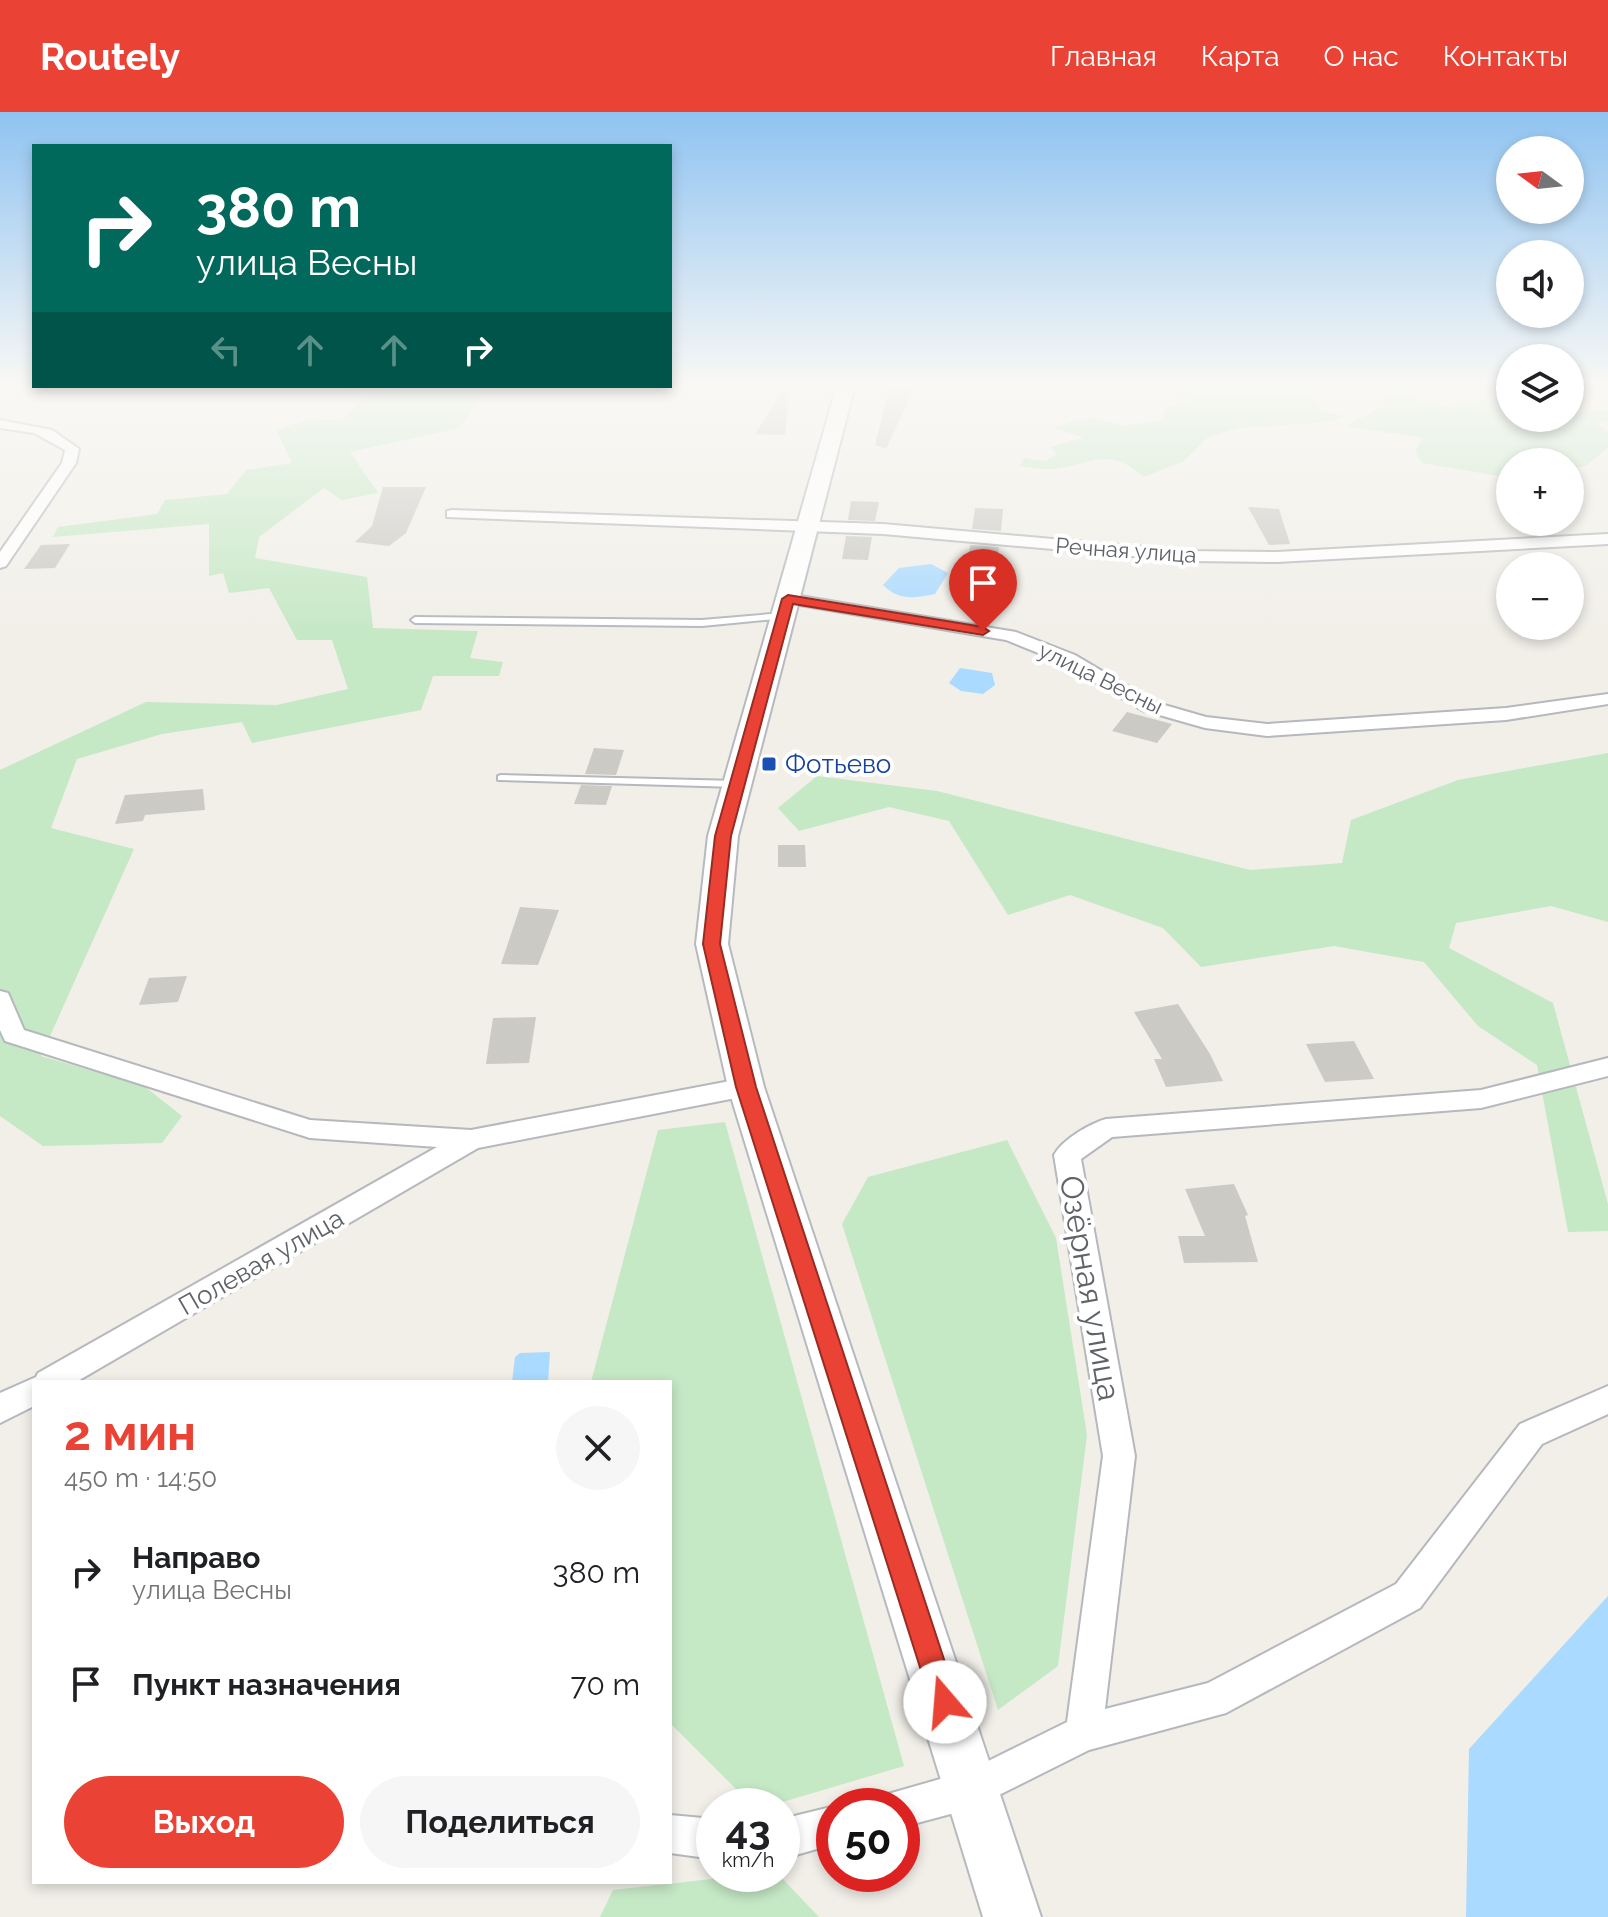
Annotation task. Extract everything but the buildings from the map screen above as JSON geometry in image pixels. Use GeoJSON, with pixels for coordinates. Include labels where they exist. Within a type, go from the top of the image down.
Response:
{"type":"FeatureCollection","features":[{"type":"Feature","properties":{"kind":"main road"},"geometry":{"type":"LineString","coordinates":[[823,469],[723,836],[712,944],[746,1087],[1012,1917]]}},
{"type":"Feature","properties":{"kind":"street"},"geometry":{"type":"LineString","coordinates":[[0,563],[65,469]]}},
{"type":"Feature","properties":{"kind":"street","name":"Речная улица"},"geometry":{"type":"LineString","coordinates":[[452,514],[808,525],[1188,556],[1293,556],[1608,539]]}},
{"type":"Feature","properties":{"kind":"street","name":"улица Весны"},"geometry":{"type":"LineString","coordinates":[[786,608],[1010,636],[1069,659],[1148,706],[1205,722],[1267,730],[1506,714],[1608,699]]}},
{"type":"Feature","properties":{"kind":"street"},"geometry":{"type":"LineString","coordinates":[[0,999],[14,1035],[310,1129],[471,1140],[746,1087]]}},
{"type":"Feature","properties":{"kind":"street","name":"Озёрная улица"},"geometry":{"type":"LineString","coordinates":[[1084,1733],[1119,1456],[1067,1155],[1106,1128],[1481,1099],[1608,1067]]}},
{"type":"Feature","properties":{"kind":"street","name":"Полевая улица"},"geometry":{"type":"LineString","coordinates":[[52,1380],[471,1140]]}},
{"type":"Feature","properties":{"kind":"street"},"geometry":{"type":"LineString","coordinates":[[0,1409],[32,1391]]}},
{"type":"Feature","properties":{"kind":"street"},"geometry":{"type":"LineString","coordinates":[[920,1803],[973,1789],[1084,1733],[1213,1700],[1408,1596],[1531,1434],[1608,1399]]}},
{"type":"Feature","properties":{"kind":"street"},"geometry":{"type":"LineString","coordinates":[[672,1834],[696,1837]]}},
{"type":"Feature","properties":{"kind":"lane"},"geometry":{"type":"LineString","coordinates":[[415,620],[702,623],[786,608]]}},
{"type":"Feature","properties":{"kind":"lane"},"geometry":{"type":"LineString","coordinates":[[501,778],[737,784]]}},
{"type":"Feature","properties":{"kind":"green space"},"geometry":{"type":"Polygon","coordinates":[[[362,469],[378,493],[342,500],[324,488],[259,537],[255,558],[367,577],[373,628],[478,631],[470,658],[503,662],[499,676],[433,676],[421,710],[252,743],[242,722],[162,734],[77,759],[51,828],[134,849],[41,1056],[144,1086],[182,1116],[162,1143],[43,1146],[0,1116],[0,770],[146,702],[277,705],[348,689],[332,640],[297,640],[269,588],[229,593],[223,573],[209,576],[209,524],[53,537],[58,527],[157,514],[165,500],[227,494],[246,470],[362,469]]]}},
{"type":"Feature","properties":{"kind":"green space"},"geometry":{"type":"Polygon","coordinates":[[[1134,469],[1163,469],[1144,477],[1134,469]]]}},
{"type":"Feature","properties":{"kind":"green space"},"geometry":{"type":"Polygon","coordinates":[[[1459,469],[1496,469],[1496,476],[1459,469]]]}},
{"type":"Feature","properties":{"kind":"green space"},"geometry":{"type":"Polygon","coordinates":[[[1608,753],[1608,922],[1551,906],[1456,923],[1449,948],[1553,1003],[1608,1204],[1608,1231],[1568,1232],[1537,1065],[1478,1026],[1424,962],[1334,946],[1201,967],[1163,928],[1070,895],[1008,915],[949,821],[889,807],[799,831],[778,808],[817,776],[937,791],[1250,870],[1342,863],[1351,820],[1458,780],[1608,753]]]}},
{"type":"Feature","properties":{"kind":"green space"},"geometry":{"type":"Polygon","coordinates":[[[725,1122],[904,1766],[830,1788],[816,1788],[816,1792],[800,1797],[800,1788],[735,1788],[672,1725],[672,1380],[592,1380],[658,1130],[725,1122]]]}},
{"type":"Feature","properties":{"kind":"green space"},"geometry":{"type":"Polygon","coordinates":[[[1007,1140],[1056,1238],[1087,1435],[1058,1666],[998,1710],[842,1224],[868,1177],[1007,1140]]]}},
{"type":"Feature","properties":{"kind":"green space"},"geometry":{"type":"Polygon","coordinates":[[[696,1881],[696,1892],[795,1892],[819,1917],[600,1917],[613,1890],[696,1881]]]}},
{"type":"Feature","properties":{"kind":"water"},"geometry":{"type":"Polygon","coordinates":[[[931,564],[948,573],[935,594],[901,596],[883,585],[899,568],[931,564]]]}},
{"type":"Feature","properties":{"kind":"water"},"geometry":{"type":"Polygon","coordinates":[[[960,668],[992,673],[995,685],[983,694],[961,691],[949,683],[960,668]]]}},
{"type":"Feature","properties":{"kind":"water"},"geometry":{"type":"Polygon","coordinates":[[[550,1352],[548,1380],[512,1380],[515,1357],[520,1353],[550,1352]]]}},
{"type":"Feature","properties":{"kind":"water"},"geometry":{"type":"Polygon","coordinates":[[[1608,1596],[1608,1917],[1466,1917],[1469,1749],[1608,1596]]]}},
{"type":"Feature","properties":{"kind":"place","name":"Фотьево"},"geometry":{"type":"Point","coordinates":[769,764]}},
{"type":"Feature","properties":{"kind":"route"},"geometry":{"type":"LineString","coordinates":[[945,1702],[746,1087],[712,944],[723,836],[788,599],[983,631]]}}]}
